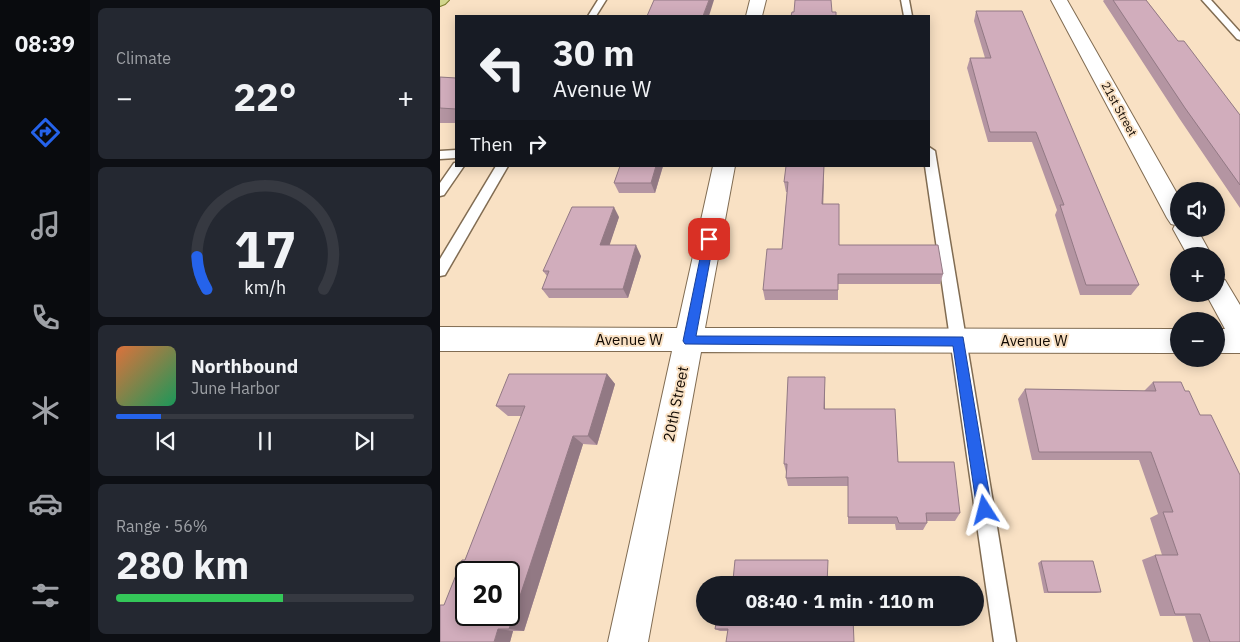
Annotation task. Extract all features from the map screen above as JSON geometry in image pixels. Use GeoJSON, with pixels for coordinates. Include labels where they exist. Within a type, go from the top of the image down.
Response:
{"type":"FeatureCollection","features":[{"type":"Feature","properties":{"kind":"street"},"geometry":{"type":"LineString","coordinates":[[754,15],[758,0]]}},
{"type":"Feature","properties":{"kind":"street","name":"21st Street"},"geometry":{"type":"LineString","coordinates":[[1059,0],[1170,202]]}},
{"type":"Feature","properties":{"kind":"street","name":"20th Street"},"geometry":{"type":"LineString","coordinates":[[628,642],[724,167]]}},
{"type":"Feature","properties":{"kind":"street"},"geometry":{"type":"LineString","coordinates":[[1224,302],[1240,330]]}},
{"type":"Feature","properties":{"kind":"street","name":"Avenue W"},"geometry":{"type":"LineString","coordinates":[[440,339],[1170,341]]}},
{"type":"Feature","properties":{"kind":"street"},"geometry":{"type":"LineString","coordinates":[[1225,341],[1240,341]]}},
{"type":"Feature","properties":{"kind":"lane"},"geometry":{"type":"LineString","coordinates":[[593,15],[602,0]]}},
{"type":"Feature","properties":{"kind":"lane"},"geometry":{"type":"LineString","coordinates":[[905,0],[908,15]]}},
{"type":"Feature","properties":{"kind":"lane"},"geometry":{"type":"LineString","coordinates":[[1206,0],[1240,37]]}},
{"type":"Feature","properties":{"kind":"lane"},"geometry":{"type":"LineString","coordinates":[[440,155],[455,154]]}},
{"type":"Feature","properties":{"kind":"lane"},"geometry":{"type":"LineString","coordinates":[[930,157],[1005,642]]}},
{"type":"Feature","properties":{"kind":"lane"},"geometry":{"type":"LineString","coordinates":[[440,192],[457,167]]}},
{"type":"Feature","properties":{"kind":"lane"},"geometry":{"type":"LineString","coordinates":[[440,270],[501,167]]}},
{"type":"Feature","properties":{"kind":"building"},"geometry":{"type":"Polygon","coordinates":[[[654,0],[709,0],[703,15],[647,15],[654,0]]]}},
{"type":"Feature","properties":{"kind":"building"},"geometry":{"type":"Polygon","coordinates":[[[795,0],[831,0],[832,12],[836,12],[836,15],[791,15],[794,12],[795,0]]]}},
{"type":"Feature","properties":{"kind":"building"},"geometry":{"type":"Polygon","coordinates":[[[1113,0],[1146,0],[1178,41],[1184,41],[1240,115],[1240,185],[1185,108],[1113,0]]]}},
{"type":"Feature","properties":{"kind":"building"},"geometry":{"type":"Polygon","coordinates":[[[976,11],[1022,11],[1139,285],[1086,285],[1060,205],[1064,205],[1036,132],[990,132],[970,58],[991,58],[976,11]]]}},
{"type":"Feature","properties":{"kind":"building"},"geometry":{"type":"Polygon","coordinates":[[[440,77],[455,78],[455,109],[440,108],[440,77]]]}},
{"type":"Feature","properties":{"kind":"building"},"geometry":{"type":"Polygon","coordinates":[[[620,167],[656,167],[651,183],[614,183],[620,167]]]}},
{"type":"Feature","properties":{"kind":"building"},"geometry":{"type":"Polygon","coordinates":[[[786,167],[824,167],[822,204],[839,204],[839,245],[938,245],[943,274],[838,274],[838,290],[763,290],[767,249],[782,249],[788,182],[784,182],[786,167]]]}},
{"type":"Feature","properties":{"kind":"building"},"geometry":{"type":"Polygon","coordinates":[[[572,207],[614,207],[600,245],[636,245],[623,289],[542,289],[549,271],[543,271],[572,207]]]}},
{"type":"Feature","properties":{"kind":"building"},"geometry":{"type":"Polygon","coordinates":[[[509,374],[607,374],[588,436],[573,436],[520,596],[520,561],[462,561],[465,560],[525,406],[496,406],[509,374]]]}},
{"type":"Feature","properties":{"kind":"building"},"geometry":{"type":"Polygon","coordinates":[[[788,377],[825,377],[824,409],[895,409],[898,462],[954,462],[960,513],[926,513],[927,523],[899,523],[897,517],[848,517],[848,477],[786,478],[787,464],[784,464],[788,377]]]}},
{"type":"Feature","properties":{"kind":"building"},"geometry":{"type":"Polygon","coordinates":[[[1153,382],[1181,382],[1185,391],[1189,391],[1200,415],[1211,415],[1240,475],[1240,642],[1210,642],[1200,614],[1175,614],[1155,555],[1178,555],[1163,512],[1173,512],[1151,452],[1039,452],[1025,389],[1156,391],[1153,382]]]}},
{"type":"Feature","properties":{"kind":"building"},"geometry":{"type":"Polygon","coordinates":[[[735,560],[828,560],[827,576],[733,576],[735,560]]]}},
{"type":"Feature","properties":{"kind":"building"},"geometry":{"type":"Polygon","coordinates":[[[1041,561],[1093,561],[1101,592],[1048,592],[1041,561]]]}},
{"type":"Feature","properties":{"kind":"building"},"geometry":{"type":"Polygon","coordinates":[[[455,578],[455,626],[510,626],[509,629],[498,629],[494,642],[440,642],[440,605],[444,605],[455,578]]]}},
{"type":"Feature","properties":{"kind":"building"},"geometry":{"type":"Polygon","coordinates":[[[716,626],[853,626],[854,642],[726,642],[728,629],[715,629],[716,626]]]}},
{"type":"Feature","properties":{"kind":"route"},"geometry":{"type":"LineString","coordinates":[[709,239],[689,341],[959,341],[985,510]]}}]}
